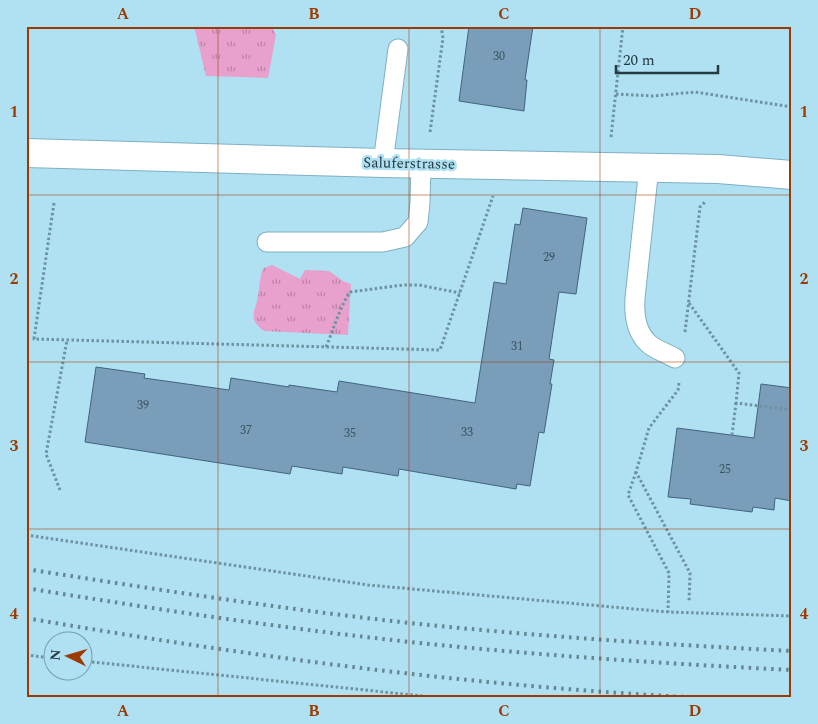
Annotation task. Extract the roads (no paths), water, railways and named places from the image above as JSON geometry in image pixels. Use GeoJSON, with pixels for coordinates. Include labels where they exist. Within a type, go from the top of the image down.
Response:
{"type":"FeatureCollection","features":[{"type":"Feature","properties":{"kind":"street","name":"Saluferstrasse"},"geometry":{"type":"LineString","coordinates":[[26,153],[383,163],[425,152],[792,175]]}},
{"type":"Feature","properties":{"kind":"lane"},"geometry":{"type":"LineString","coordinates":[[383,163],[398,49]]}},
{"type":"Feature","properties":{"kind":"lane"},"geometry":{"type":"LineString","coordinates":[[267,242],[383,242],[405,237],[418,222],[425,152]]}},
{"type":"Feature","properties":{"kind":"lane"},"geometry":{"type":"LineString","coordinates":[[650,167],[634,315],[639,331],[647,343],[679,350]]}},
{"type":"Feature","properties":{"kind":"railway"},"geometry":{"type":"LineString","coordinates":[[26,569],[277,607],[429,625],[610,640],[792,651]]}},
{"type":"Feature","properties":{"kind":"railway"},"geometry":{"type":"LineString","coordinates":[[26,588],[227,619],[429,644],[610,659],[792,670]]}},
{"type":"Feature","properties":{"kind":"railway"},"geometry":{"type":"LineString","coordinates":[[26,618],[280,658],[365,669],[535,686],[706,698]]}}]}
